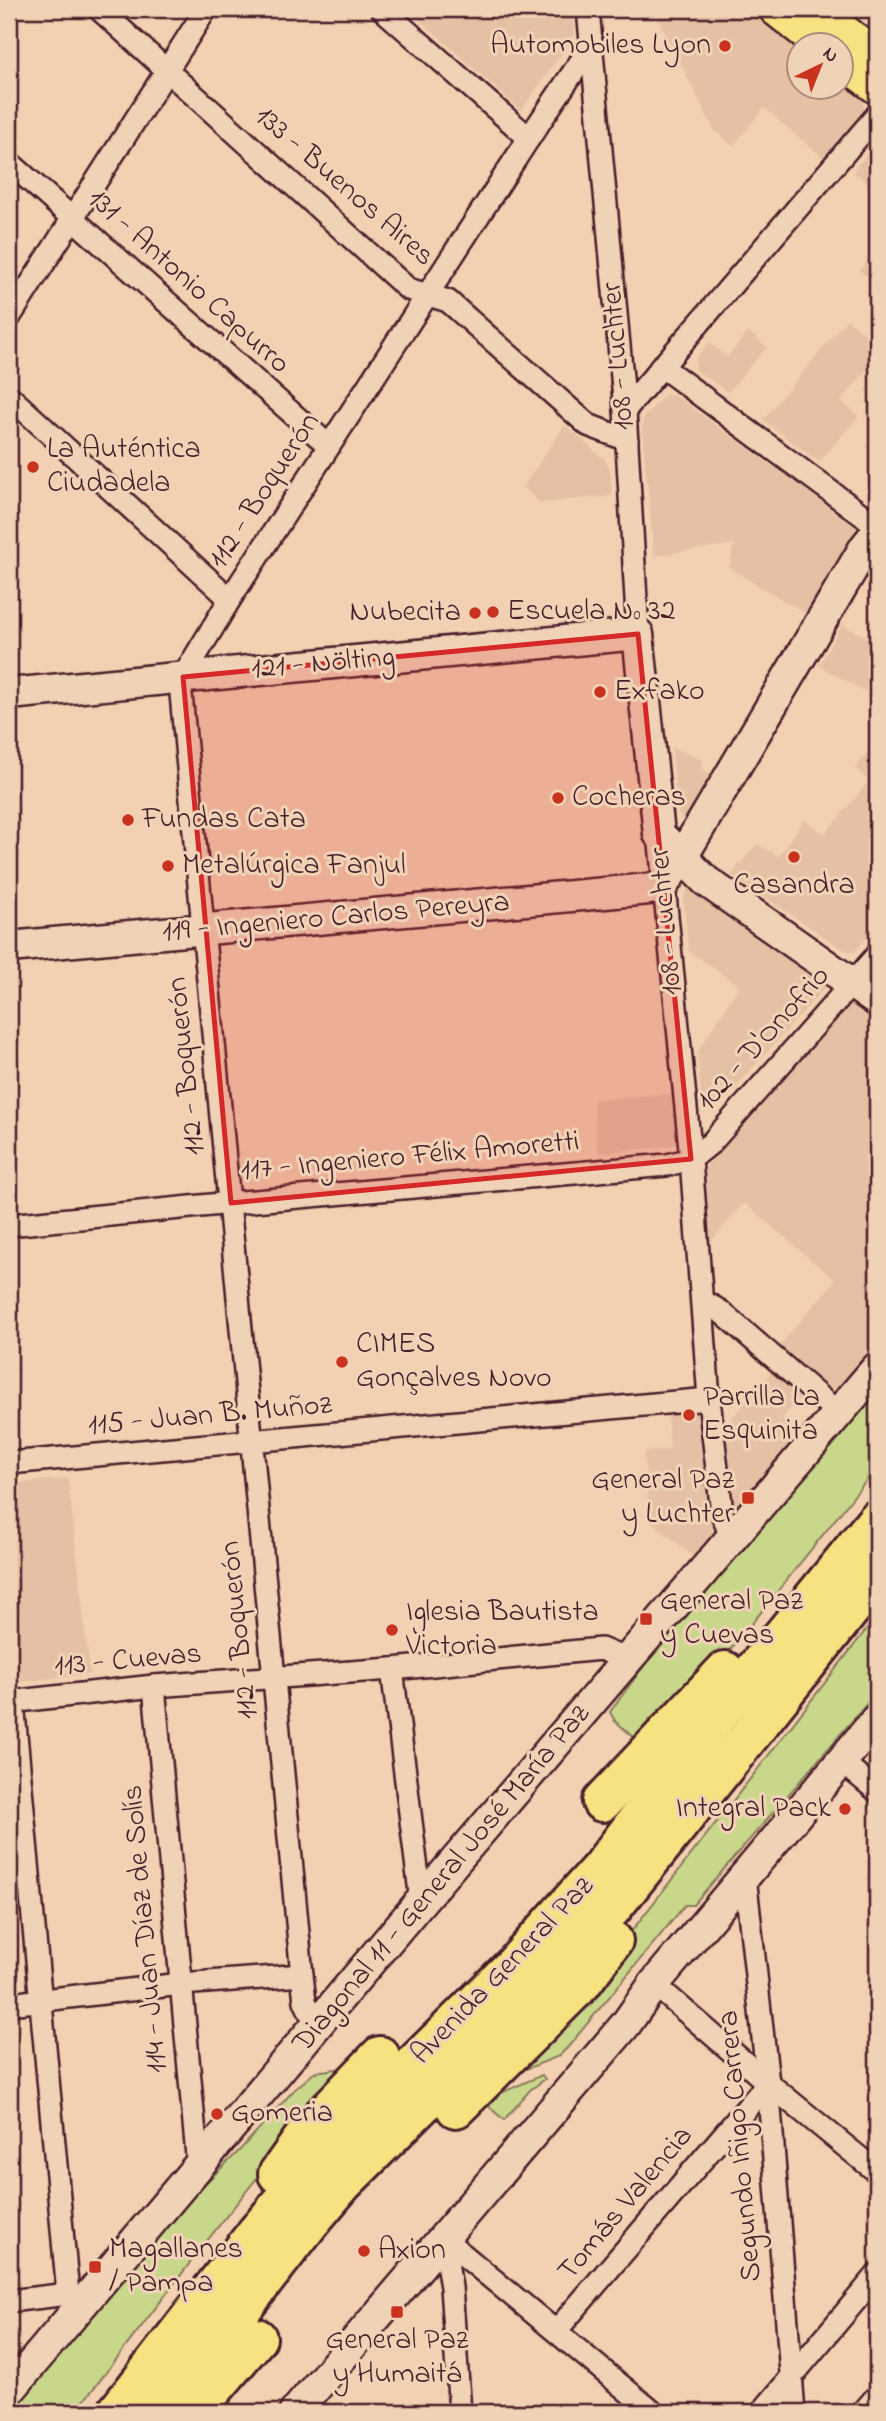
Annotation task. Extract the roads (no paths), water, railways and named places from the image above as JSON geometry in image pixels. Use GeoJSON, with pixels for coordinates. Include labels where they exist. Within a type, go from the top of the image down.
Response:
{"type":"FeatureCollection","features":[{"type":"Feature","properties":{"kind":"highway"},"geometry":{"type":"LineString","coordinates":[[815,1614],[877,1499]]}},
{"type":"Feature","properties":{"kind":"highway","name":"Avenida General Paz"},"geometry":{"type":"LineString","coordinates":[[162,2412],[343,2183],[562,1964],[613,1907],[724,1768],[815,1614],[877,1520]]}},
{"type":"Feature","properties":{"kind":"highway","name":"Avenida General Paz"},"geometry":{"type":"LineString","coordinates":[[117,2412],[257,2232],[322,2155],[560,1916],[600,1869],[717,1716],[815,1614],[877,1576]]}},
{"type":"Feature","properties":{"kind":"highway"},"geometry":{"type":"LineString","coordinates":[[602,1802],[729,1668],[815,1614],[877,1587]]}},
{"type":"Feature","properties":{"kind":"highway"},"geometry":{"type":"LineString","coordinates":[[456,2108],[581,1984],[628,1920],[724,1768]]}},
{"type":"Feature","properties":{"kind":"highway"},"geometry":{"type":"LineString","coordinates":[[178,2335],[285,2162],[330,2106],[380,2056]]}},
{"type":"Feature","properties":{"kind":"highway"},"geometry":{"type":"LineString","coordinates":[[194,2412],[257,2338]]}},
{"type":"Feature","properties":{"kind":"main road"},"geometry":{"type":"LineString","coordinates":[[776,9],[805,32]]}},
{"type":"Feature","properties":{"kind":"main road"},"geometry":{"type":"LineString","coordinates":[[815,9],[877,57]]}},
{"type":"Feature","properties":{"kind":"main road"},"geometry":{"type":"LineString","coordinates":[[854,69],[877,87]]}},
{"type":"Feature","properties":{"kind":"street","name":"133 - Buenos Aires"},"geometry":{"type":"LineString","coordinates":[[99,9],[408,289],[448,301],[588,425],[627,440]]}},
{"type":"Feature","properties":{"kind":"street"},"geometry":{"type":"LineString","coordinates":[[9,318],[206,9]]}},
{"type":"Feature","properties":{"kind":"street"},"geometry":{"type":"LineString","coordinates":[[382,9],[529,138]]}},
{"type":"Feature","properties":{"kind":"street","name":"108 - Luchter"},"geometry":{"type":"LineString","coordinates":[[588,9],[625,410],[638,635],[691,1159],[709,1399],[722,1513],[731,1538]]}},
{"type":"Feature","properties":{"kind":"street","name":"112 - Boquerón"},"geometry":{"type":"LineString","coordinates":[[317,2027],[305,2001],[302,1975],[181,694],[183,677],[230,599],[591,46]]}},
{"type":"Feature","properties":{"kind":"street"},"geometry":{"type":"LineString","coordinates":[[625,410],[877,115]]}},
{"type":"Feature","properties":{"kind":"street","name":"131 - Antonio Capurro"},"geometry":{"type":"LineString","coordinates":[[9,162],[329,446]]}},
{"type":"Feature","properties":{"kind":"street"},"geometry":{"type":"LineString","coordinates":[[661,366],[877,526]]}},
{"type":"Feature","properties":{"kind":"street"},"geometry":{"type":"LineString","coordinates":[[9,396],[230,599]]}},
{"type":"Feature","properties":{"kind":"street"},"geometry":{"type":"LineString","coordinates":[[663,885],[858,559],[877,532]]}},
{"type":"Feature","properties":{"kind":"street","name":"121 - Nölting"},"geometry":{"type":"LineString","coordinates":[[9,694],[638,635]]}},
{"type":"Feature","properties":{"kind":"street"},"geometry":{"type":"LineString","coordinates":[[659,834],[706,881],[865,993]]}},
{"type":"Feature","properties":{"kind":"street","name":"119 - Ingeniero Carlos Pereyra"},"geometry":{"type":"LineString","coordinates":[[9,947],[649,889],[663,885]]}},
{"type":"Feature","properties":{"kind":"street","name":"102 - D'Onofrio"},"geometry":{"type":"LineString","coordinates":[[691,1159],[711,1143],[865,993],[877,955]]}},
{"type":"Feature","properties":{"kind":"street","name":"117 - Ingeniero Félix Amoretti"},"geometry":{"type":"LineString","coordinates":[[9,1225],[667,1165],[691,1159]]}},
{"type":"Feature","properties":{"kind":"street"},"geometry":{"type":"LineString","coordinates":[[703,1301],[720,1311],[838,1413]]}},
{"type":"Feature","properties":{"kind":"street","name":"Diagonal 11 - General José María Paz"},"geometry":{"type":"LineString","coordinates":[[9,2391],[74,2301],[198,2167],[421,1901],[877,1368]]}},
{"type":"Feature","properties":{"kind":"street","name":"115 - Juan B. Muñoz"},"geometry":{"type":"LineString","coordinates":[[9,1463],[709,1399]]}},
{"type":"Feature","properties":{"kind":"street","name":"113 - Cuevas"},"geometry":{"type":"LineString","coordinates":[[11,1702],[155,1686],[392,1669],[601,1649],[625,1663]]}},
{"type":"Feature","properties":{"kind":"street"},"geometry":{"type":"LineString","coordinates":[[392,1669],[421,1901]]}},
{"type":"Feature","properties":{"kind":"street","name":"114 - Juan Díaz de Solís"},"geometry":{"type":"LineString","coordinates":[[155,1686],[198,2167]]}},
{"type":"Feature","properties":{"kind":"street"},"geometry":{"type":"LineString","coordinates":[[9,2301],[74,2301],[40,2000],[11,1702]]}},
{"type":"Feature","properties":{"kind":"street"},"geometry":{"type":"LineString","coordinates":[[295,2412],[626,2024],[653,1984],[877,1719]]}},
{"type":"Feature","properties":{"kind":"street"},"geometry":{"type":"LineString","coordinates":[[841,1761],[877,1791]]}},
{"type":"Feature","properties":{"kind":"street","name":"Segundo Iñigo Carrera"},"geometry":{"type":"LineString","coordinates":[[745,1876],[768,2083],[794,2412]]}},
{"type":"Feature","properties":{"kind":"street"},"geometry":{"type":"LineString","coordinates":[[9,2004],[181,1984],[302,1975]]}},
{"type":"Feature","properties":{"kind":"street"},"geometry":{"type":"LineString","coordinates":[[653,1984],[877,2172]]}},
{"type":"Feature","properties":{"kind":"street","name":"Tomás Valencia"},"geometry":{"type":"LineString","coordinates":[[556,2331],[768,2083]]}},
{"type":"Feature","properties":{"kind":"street"},"geometry":{"type":"LineString","coordinates":[[443,2238],[653,2412]]}},
{"type":"Feature","properties":{"kind":"street"},"geometry":{"type":"LineString","coordinates":[[443,2238],[451,2287],[460,2412]]}},
{"type":"Feature","properties":{"kind":"street"},"geometry":{"type":"LineString","coordinates":[[762,2412],[877,2275]]}},
{"type":"Feature","properties":{"kind":"street"},"geometry":{"type":"LineString","coordinates":[[863,2412],[877,2396]]}},
{"type":"Feature","properties":{"kind":"railway"},"geometry":{"type":"LineString","coordinates":[[867,9],[877,17]]}},
{"type":"Feature","properties":{"kind":"place","name":"Automobiles Lyon"},"geometry":{"type":"Point","coordinates":[725,46]}},
{"type":"Feature","properties":{"kind":"place","name":"La Auténtica Ciudadela"},"geometry":{"type":"Point","coordinates":[33,467]}},
{"type":"Feature","properties":{"kind":"place","name":"Escuela Nº 32"},"geometry":{"type":"Point","coordinates":[493,612]}},
{"type":"Feature","properties":{"kind":"place","name":"Nubecita"},"geometry":{"type":"Point","coordinates":[475,613]}},
{"type":"Feature","properties":{"kind":"place","name":"Exfako"},"geometry":{"type":"Point","coordinates":[600,692]}},
{"type":"Feature","properties":{"kind":"place","name":"Cocheras"},"geometry":{"type":"Point","coordinates":[558,798]}},
{"type":"Feature","properties":{"kind":"place","name":"Fundas Cata"},"geometry":{"type":"Point","coordinates":[128,820]}},
{"type":"Feature","properties":{"kind":"place","name":"Casandra"},"geometry":{"type":"Point","coordinates":[794,857]}},
{"type":"Feature","properties":{"kind":"place","name":"Metalúrgica Fanjul"},"geometry":{"type":"Point","coordinates":[168,866]}},
{"type":"Feature","properties":{"kind":"place","name":"CIMES Gonçalves Novo"},"geometry":{"type":"Point","coordinates":[342,1362]}},
{"type":"Feature","properties":{"kind":"place","name":"Parrilla La Esquinita"},"geometry":{"type":"Point","coordinates":[689,1415]}},
{"type":"Feature","properties":{"kind":"place","name":"General Paz y Luchter"},"geometry":{"type":"Point","coordinates":[748,1498]}},
{"type":"Feature","properties":{"kind":"place","name":"General Paz y Cuevas"},"geometry":{"type":"Point","coordinates":[646,1619]}},
{"type":"Feature","properties":{"kind":"place","name":"Iglesia Bautista Victoria"},"geometry":{"type":"Point","coordinates":[392,1630]}},
{"type":"Feature","properties":{"kind":"place","name":"Integral Pack"},"geometry":{"type":"Point","coordinates":[845,1809]}},
{"type":"Feature","properties":{"kind":"place","name":"Gomeria"},"geometry":{"type":"Point","coordinates":[217,2114]}},
{"type":"Feature","properties":{"kind":"place","name":"Axion"},"geometry":{"type":"Point","coordinates":[364,2251]}},
{"type":"Feature","properties":{"kind":"place","name":"Magallanes / Pampa"},"geometry":{"type":"Point","coordinates":[95,2267]}},
{"type":"Feature","properties":{"kind":"place","name":"General Paz y Humaitá"},"geometry":{"type":"Point","coordinates":[397,2312]}}]}
